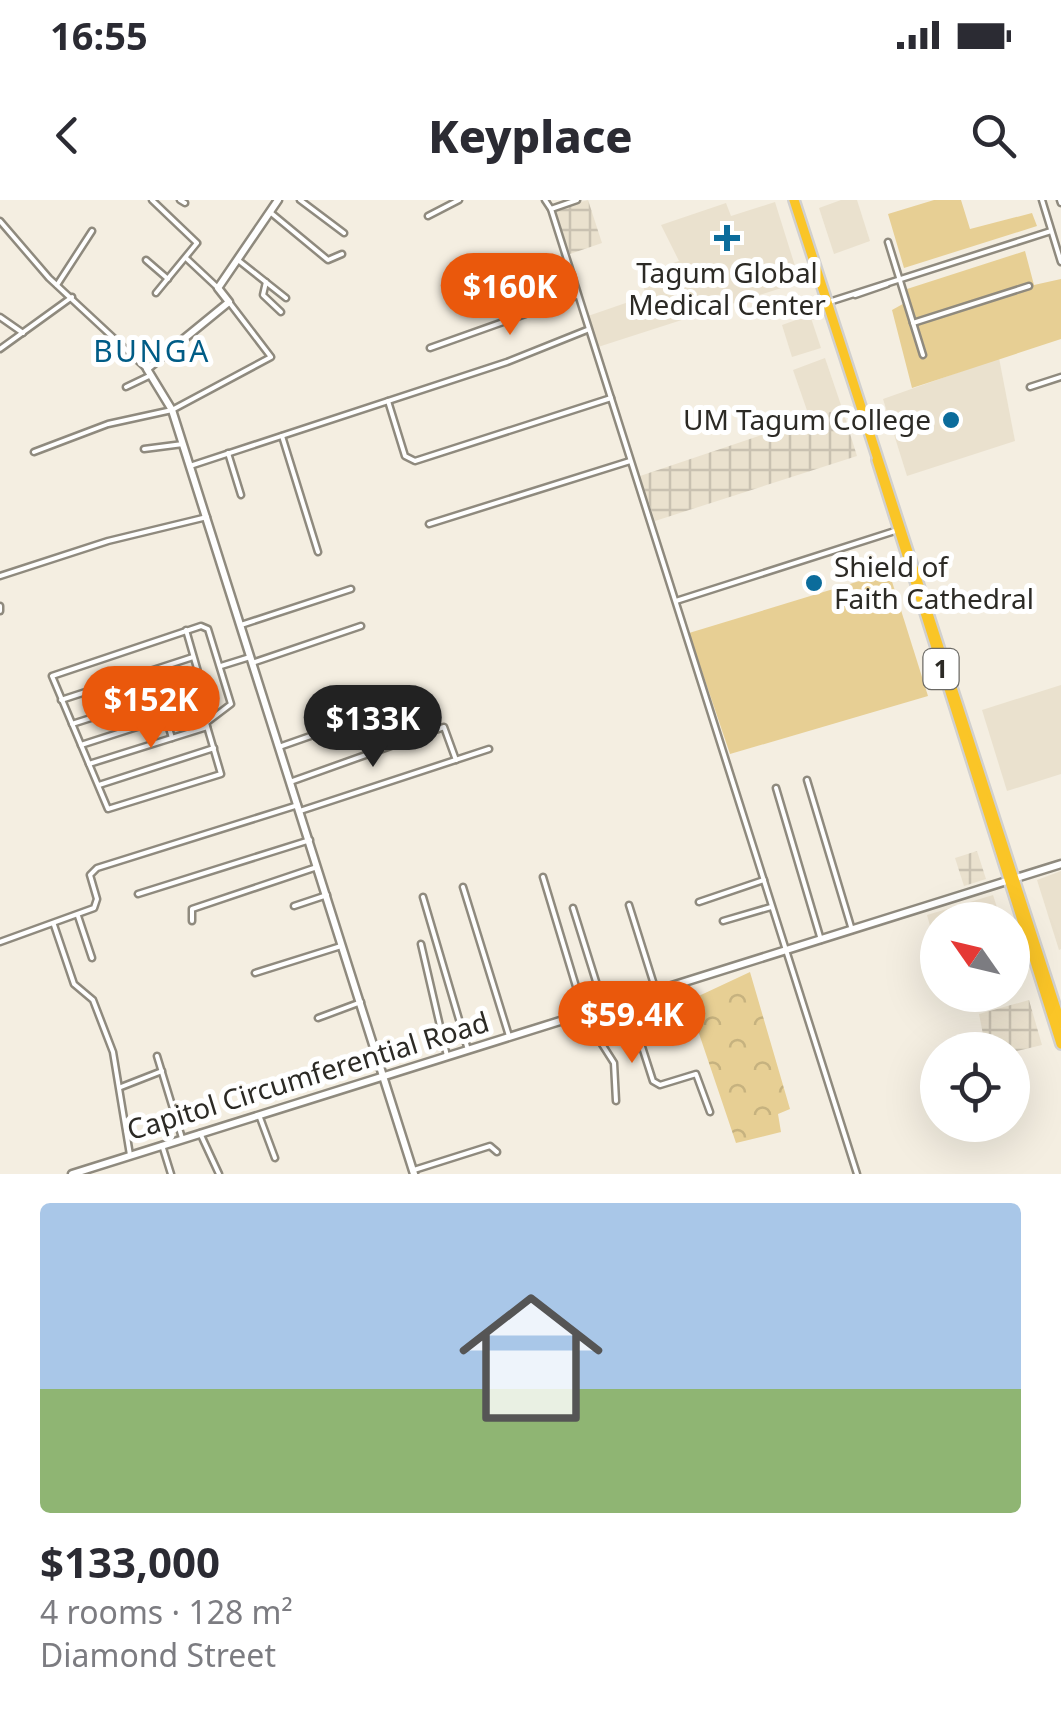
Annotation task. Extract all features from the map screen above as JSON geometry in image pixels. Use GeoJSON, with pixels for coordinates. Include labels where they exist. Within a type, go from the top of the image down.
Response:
{"type":"FeatureCollection","features":[{"type":"Feature","properties":{"kind":"highway","name":"1"},"geometry":{"type":"LineString","coordinates":[[794,200],[1013,880],[1061,1044]]}},
{"type":"Feature","properties":{"kind":"highway","name":"1"},"geometry":{"type":"LineString","coordinates":[[877,456],[898,530],[908,550]]}},
{"type":"Feature","properties":{"kind":"highway","name":"1"},"geometry":{"type":"LineString","coordinates":[[1045,982],[1061,1024]]}},
{"type":"Feature","properties":{"kind":"street"},"geometry":{"type":"LineString","coordinates":[[152,200],[196,241],[156,292]]}},
{"type":"Feature","properties":{"kind":"street"},"geometry":{"type":"LineString","coordinates":[[218,288],[278,200]]}},
{"type":"Feature","properties":{"kind":"street"},"geometry":{"type":"LineString","coordinates":[[300,200],[344,233]]}},
{"type":"Feature","properties":{"kind":"street"},"geometry":{"type":"LineString","coordinates":[[428,216],[460,200]]}},
{"type":"Feature","properties":{"kind":"street"},"geometry":{"type":"LineString","coordinates":[[545,200],[551,208],[857,1174]]}},
{"type":"Feature","properties":{"kind":"street"},"geometry":{"type":"LineString","coordinates":[[551,208],[577,200]]}},
{"type":"Feature","properties":{"kind":"street"},"geometry":{"type":"LineString","coordinates":[[1042,200],[1061,262]]}},
{"type":"Feature","properties":{"kind":"street"},"geometry":{"type":"LineString","coordinates":[[270,212],[328,260],[342,254]]}},
{"type":"Feature","properties":{"kind":"street"},"geometry":{"type":"LineString","coordinates":[[0,221],[57,285],[149,372],[172,410],[414,1172],[490,1146],[497,1152]]}},
{"type":"Feature","properties":{"kind":"street"},"geometry":{"type":"LineString","coordinates":[[57,285],[92,230]]}},
{"type":"Feature","properties":{"kind":"street"},"geometry":{"type":"LineString","coordinates":[[828,303],[1061,234]]}},
{"type":"Feature","properties":{"kind":"street"},"geometry":{"type":"LineString","coordinates":[[888,242],[923,355]]}},
{"type":"Feature","properties":{"kind":"street"},"geometry":{"type":"LineString","coordinates":[[34,452],[108,424],[172,410],[270,357],[218,288],[186,258]]}},
{"type":"Feature","properties":{"kind":"street"},"geometry":{"type":"LineString","coordinates":[[146,260],[168,279]]}},
{"type":"Feature","properties":{"kind":"street"},"geometry":{"type":"LineString","coordinates":[[238,260],[286,298]]}},
{"type":"Feature","properties":{"kind":"street"},"geometry":{"type":"LineString","coordinates":[[266,282],[263,295],[281,312]]}},
{"type":"Feature","properties":{"kind":"street"},"geometry":{"type":"LineString","coordinates":[[914,323],[1029,286]]}},
{"type":"Feature","properties":{"kind":"street"},"geometry":{"type":"LineString","coordinates":[[430,348],[578,296]]}},
{"type":"Feature","properties":{"kind":"street"},"geometry":{"type":"LineString","coordinates":[[0,349],[72,297]]}},
{"type":"Feature","properties":{"kind":"street"},"geometry":{"type":"LineString","coordinates":[[126,387],[149,372],[229,302]]}},
{"type":"Feature","properties":{"kind":"street"},"geometry":{"type":"LineString","coordinates":[[0,317],[23,333]]}},
{"type":"Feature","properties":{"kind":"street"},"geometry":{"type":"LineString","coordinates":[[190,466],[588,330]]}},
{"type":"Feature","properties":{"kind":"street"},"geometry":{"type":"LineString","coordinates":[[1030,388],[1061,377]]}},
{"type":"Feature","properties":{"kind":"street"},"geometry":{"type":"LineString","coordinates":[[388,401],[405,456],[414,461],[611,398]]}},
{"type":"Feature","properties":{"kind":"street"},"geometry":{"type":"LineString","coordinates":[[282,436],[318,552]]}},
{"type":"Feature","properties":{"kind":"street"},"geometry":{"type":"LineString","coordinates":[[144,448],[183,444]]}},
{"type":"Feature","properties":{"kind":"street"},"geometry":{"type":"LineString","coordinates":[[228,453],[241,494]]}},
{"type":"Feature","properties":{"kind":"street"},"geometry":{"type":"LineString","coordinates":[[429,524],[632,461]]}},
{"type":"Feature","properties":{"kind":"street"},"geometry":{"type":"LineString","coordinates":[[0,576],[108,541],[207,517]]}},
{"type":"Feature","properties":{"kind":"street"},"geometry":{"type":"LineString","coordinates":[[676,601],[898,530]]}},
{"type":"Feature","properties":{"kind":"street"},"geometry":{"type":"LineString","coordinates":[[241,625],[351,589]]}},
{"type":"Feature","properties":{"kind":"street"},"geometry":{"type":"LineString","coordinates":[[220,666],[362,626]]}},
{"type":"Feature","properties":{"kind":"street"},"geometry":{"type":"LineString","coordinates":[[186,630],[211,717],[207,727],[221,772],[200,782],[112,810],[106,808],[52,679],[55,674],[186,630],[207,627],[231,706],[211,717]]}},
{"type":"Feature","properties":{"kind":"street"},"geometry":{"type":"LineString","coordinates":[[61,700],[193,656]]}},
{"type":"Feature","properties":{"kind":"street"},"geometry":{"type":"LineString","coordinates":[[72,724],[201,682]]}},
{"type":"Feature","properties":{"kind":"street"},"geometry":{"type":"LineString","coordinates":[[159,696],[172,738]]}},
{"type":"Feature","properties":{"kind":"street"},"geometry":{"type":"LineString","coordinates":[[279,746],[396,706]]}},
{"type":"Feature","properties":{"kind":"street"},"geometry":{"type":"LineString","coordinates":[[81,745],[165,718]]}},
{"type":"Feature","properties":{"kind":"street"},"geometry":{"type":"LineString","coordinates":[[290,782],[444,726],[456,760]]}},
{"type":"Feature","properties":{"kind":"street"},"geometry":{"type":"LineString","coordinates":[[88,764],[207,727]]}},
{"type":"Feature","properties":{"kind":"street"},"geometry":{"type":"LineString","coordinates":[[98,785],[214,748]]}},
{"type":"Feature","properties":{"kind":"street"},"geometry":{"type":"LineString","coordinates":[[0,942],[78,916],[96,905],[90,875],[97,868],[489,750]]}},
{"type":"Feature","properties":{"kind":"street"},"geometry":{"type":"LineString","coordinates":[[808,780],[852,930]]}},
{"type":"Feature","properties":{"kind":"street"},"geometry":{"type":"LineString","coordinates":[[776,788],[822,940]]}},
{"type":"Feature","properties":{"kind":"street"},"geometry":{"type":"LineString","coordinates":[[138,894],[310,840]]}},
{"type":"Feature","properties":{"kind":"street","name":"Capitol Circumferential Road"},"geometry":{"type":"LineString","coordinates":[[72,1174],[1061,864]]}},
{"type":"Feature","properties":{"kind":"street"},"geometry":{"type":"LineString","coordinates":[[192,921],[192,908],[319,866]]}},
{"type":"Feature","properties":{"kind":"street"},"geometry":{"type":"LineString","coordinates":[[543,877],[584,1013],[614,1063],[616,1101]]}},
{"type":"Feature","properties":{"kind":"street"},"geometry":{"type":"LineString","coordinates":[[699,902],[764,880]]}},
{"type":"Feature","properties":{"kind":"street"},"geometry":{"type":"LineString","coordinates":[[464,887],[509,1036]]}},
{"type":"Feature","properties":{"kind":"street"},"geometry":{"type":"LineString","coordinates":[[294,906],[328,894]]}},
{"type":"Feature","properties":{"kind":"street"},"geometry":{"type":"LineString","coordinates":[[423,897],[468,1050]]}},
{"type":"Feature","properties":{"kind":"street"},"geometry":{"type":"LineString","coordinates":[[629,905],[656,991]]}},
{"type":"Feature","properties":{"kind":"street"},"geometry":{"type":"LineString","coordinates":[[722,921],[772,907]]}},
{"type":"Feature","properties":{"kind":"street"},"geometry":{"type":"LineString","coordinates":[[573,908],[604,1007]]}},
{"type":"Feature","properties":{"kind":"street"},"geometry":{"type":"LineString","coordinates":[[78,916],[92,958]]}},
{"type":"Feature","properties":{"kind":"street"},"geometry":{"type":"LineString","coordinates":[[54,924],[76,988],[91,997],[100,1016],[121,1086],[130,1155]]}},
{"type":"Feature","properties":{"kind":"street"},"geometry":{"type":"LineString","coordinates":[[421,944],[447,1056]]}},
{"type":"Feature","properties":{"kind":"street"},"geometry":{"type":"LineString","coordinates":[[255,973],[344,945]]}},
{"type":"Feature","properties":{"kind":"street"},"geometry":{"type":"LineString","coordinates":[[627,1000],[654,1081],[660,1085],[698,1075],[710,1112]]}},
{"type":"Feature","properties":{"kind":"street"},"geometry":{"type":"LineString","coordinates":[[318,1018],[362,1002]]}},
{"type":"Feature","properties":{"kind":"street"},"geometry":{"type":"LineString","coordinates":[[600,1041],[635,1025]]}},
{"type":"Feature","properties":{"kind":"street"},"geometry":{"type":"LineString","coordinates":[[157,1056],[182,1138]]}},
{"type":"Feature","properties":{"kind":"street"},"geometry":{"type":"LineString","coordinates":[[121,1086],[162,1071]]}},
{"type":"Feature","properties":{"kind":"street"},"geometry":{"type":"LineString","coordinates":[[259,1115],[274,1158]]}},
{"type":"Feature","properties":{"kind":"street"},"geometry":{"type":"LineString","coordinates":[[200,1133],[219,1174]]}},
{"type":"Feature","properties":{"kind":"street"},"geometry":{"type":"LineString","coordinates":[[162,1145],[172,1174]]}},
{"type":"Feature","properties":{"kind":"shaded area"},"geometry":{"type":"Polygon","coordinates":[[[588,200],[602,243],[570,254],[555,209],[588,200]]]}},
{"type":"Feature","properties":{"kind":"shaded area"},"geometry":{"type":"Polygon","coordinates":[[[841,200],[857,200],[870,241],[834,254],[819,208],[841,200]]]}},
{"type":"Feature","properties":{"kind":"shaded area"},"geometry":{"type":"Polygon","coordinates":[[[775,202],[800,282],[598,347],[588,316],[646,296],[640,274],[679,261],[661,225],[726,203],[731,216],[775,202]]]}},
{"type":"Feature","properties":{"kind":"shaded area"},"geometry":{"type":"Polygon","coordinates":[[[810,315],[821,348],[792,357],[782,325],[810,315]]]}},
{"type":"Feature","properties":{"kind":"shaded area"},"geometry":{"type":"Polygon","coordinates":[[[825,358],[842,408],[810,419],[793,370],[825,358]]]}},
{"type":"Feature","properties":{"kind":"shaded area","name":"UM Tagum College"},"geometry":{"type":"Polygon","coordinates":[[[999,358],[1015,441],[907,476],[883,399],[999,358]]]}},
{"type":"Feature","properties":{"kind":"shaded area"},"geometry":{"type":"Polygon","coordinates":[[[842,408],[857,456],[655,521],[640,476],[842,408]]]}},
{"type":"Feature","properties":{"kind":"shaded area"},"geometry":{"type":"Polygon","coordinates":[[[1061,685],[1061,774],[1007,791],[982,710],[1061,685]]]}},
{"type":"Feature","properties":{"kind":"shaded area"},"geometry":{"type":"Polygon","coordinates":[[[977,851],[986,879],[964,886],[955,858],[977,851]]]}},
{"type":"Feature","properties":{"kind":"shaded area"},"geometry":{"type":"Polygon","coordinates":[[[1061,871],[1061,949],[1059,950],[1037,880],[1061,871]]]}},
{"type":"Feature","properties":{"kind":"shaded area"},"geometry":{"type":"Polygon","coordinates":[[[993,895],[995,902],[970,902],[993,895]]]}},
{"type":"Feature","properties":{"kind":"shaded area"},"geometry":{"type":"Polygon","coordinates":[[[1030,1003],[1042,1045],[1030,1048],[1030,1032],[982,1032],[979,1014],[1030,1012],[1030,1003]]]}},
{"type":"Feature","properties":{"kind":"shaded area"},"geometry":{"type":"Polygon","coordinates":[[[415,1037],[421,1054],[385,1066],[380,1049],[415,1037]]]}},
{"type":"Feature","properties":{"kind":"green space"},"geometry":{"type":"Polygon","coordinates":[[[934,200],[961,200],[970,229],[1032,213],[1037,226],[904,268],[888,214],[934,200]]]}},
{"type":"Feature","properties":{"kind":"green space"},"geometry":{"type":"Polygon","coordinates":[[[1025,251],[1034,285],[1061,279],[1061,339],[912,388],[892,310],[910,300],[907,289],[1025,251]]]}},
{"type":"Feature","properties":{"kind":"green space"},"geometry":{"type":"Polygon","coordinates":[[[889,572],[928,696],[730,754],[689,633],[889,572]]]}},
{"type":"Feature","properties":{"kind":"green space"},"geometry":{"type":"Polygon","coordinates":[[[750,972],[790,1109],[778,1114],[781,1132],[736,1143],[688,1001],[750,972]]]}},
{"type":"Feature","properties":{"kind":"place","name":"Tagum Global Medical Center"},"geometry":{"type":"Point","coordinates":[727,238]}},
{"type":"Feature","properties":{"kind":"place","name":"UM Tagum College"},"geometry":{"type":"Point","coordinates":[951,420]}},
{"type":"Feature","properties":{"kind":"place","name":"Shield of Faith Cathedral"},"geometry":{"type":"Point","coordinates":[814,583]}},
{"type":"Feature","properties":{"kind":"district","name":"BUNGA"},"geometry":{"type":"Point","coordinates":[152,352]}}]}
